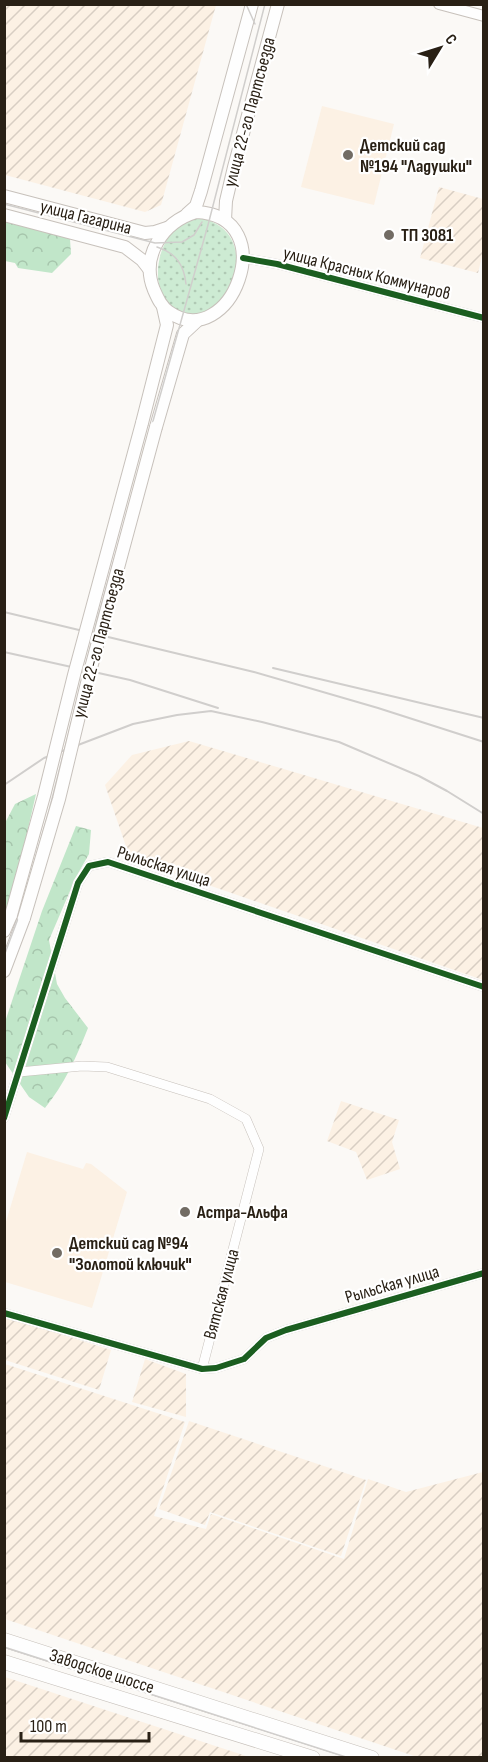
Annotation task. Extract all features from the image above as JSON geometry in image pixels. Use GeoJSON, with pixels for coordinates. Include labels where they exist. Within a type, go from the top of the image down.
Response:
{"type":"FeatureCollection","features":[{"type":"Feature","properties":{"kind":"main road","name":"улица 22-го Партсъезда"},"geometry":{"type":"LineString","coordinates":[[187,214],[195,206],[201,191],[252,4]]}},
{"type":"Feature","properties":{"kind":"main road","name":"улица 22-го Партсъезда"},"geometry":{"type":"LineString","coordinates":[[225,220],[226,201],[234,167],[278,4]]}},
{"type":"Feature","properties":{"kind":"main road","name":"улица Гагарина"},"geometry":{"type":"LineString","coordinates":[[4,196],[145,232],[168,228]]}},
{"type":"Feature","properties":{"kind":"main road"},"geometry":{"type":"LineString","coordinates":[[206,212],[225,220],[237,236],[243,258],[239,283],[231,297],[207,317],[198,320],[180,319],[163,307],[153,288],[149,269],[155,243],[168,228],[187,214],[206,212]]}},
{"type":"Feature","properties":{"kind":"main road","name":"улица Гагарина"},"geometry":{"type":"LineString","coordinates":[[4,215],[125,247],[142,260],[149,269]]}},
{"type":"Feature","properties":{"kind":"main road","name":"улица 22-го Партсъезда"},"geometry":{"type":"LineString","coordinates":[[4,931],[11,915],[44,796],[167,325],[163,307]]}},
{"type":"Feature","properties":{"kind":"main road","name":"улица 22-го Партсъезда"},"geometry":{"type":"LineString","coordinates":[[4,971],[24,918],[59,799],[88,679],[183,334],[198,320]]}},
{"type":"Feature","properties":{"kind":"main road","name":"Заводское шоссе"},"geometry":{"type":"LineString","coordinates":[[4,1640],[372,1758]]}},
{"type":"Feature","properties":{"kind":"main road","name":"Заводское шоссе"},"geometry":{"type":"LineString","coordinates":[[4,1662],[313,1758]]}},
{"type":"Feature","properties":{"kind":"main road"},"geometry":{"type":"LineString","coordinates":[[191,1719],[196,1701]]}},
{"type":"Feature","properties":{"kind":"street"},"geometry":{"type":"LineString","coordinates":[[439,4],[483,16]]}},
{"type":"Feature","properties":{"kind":"street","name":"улица Красных Коммунаров"},"geometry":{"type":"LineString","coordinates":[[243,258],[277,264],[483,318]]}},
{"type":"Feature","properties":{"kind":"street","name":"Рыльская улица"},"geometry":{"type":"LineString","coordinates":[[4,1119],[78,883],[89,866],[108,862],[483,987]]}},
{"type":"Feature","properties":{"kind":"street","name":"Вятская улица"},"geometry":{"type":"LineString","coordinates":[[19,1072],[82,1066],[107,1067],[209,1099],[246,1119],[259,1149],[202,1369]]}},
{"type":"Feature","properties":{"kind":"street","name":"Рыльская улица"},"geometry":{"type":"LineString","coordinates":[[4,1313],[202,1369],[216,1368],[244,1359],[266,1338],[286,1330],[483,1273]]}},
{"type":"Feature","properties":{"kind":"shaded area"},"geometry":{"type":"Polygon","coordinates":[[[4,5],[216,5],[161,205],[145,212],[5,175],[4,5]]]}},
{"type":"Feature","properties":{"kind":"shaded area","name":"Детский сад №194 \"Ладушки\""},"geometry":{"type":"Polygon","coordinates":[[[322,106],[394,124],[374,205],[301,187],[322,106]]]}},
{"type":"Feature","properties":{"kind":"shaded area"},"geometry":{"type":"Polygon","coordinates":[[[439,187],[483,199],[483,252],[478,273],[420,258],[439,187]]]}},
{"type":"Feature","properties":{"kind":"shaded area"},"geometry":{"type":"Polygon","coordinates":[[[189,741],[483,828],[483,980],[130,858],[105,785],[132,755],[189,741]]]}},
{"type":"Feature","properties":{"kind":"shaded area"},"geometry":{"type":"Polygon","coordinates":[[[341,1101],[399,1120],[392,1142],[400,1169],[367,1180],[356,1152],[327,1141],[341,1101]]]}},
{"type":"Feature","properties":{"kind":"shaded area","name":"Детский сад №94 \"Золотой ключик\""},"geometry":{"type":"Polygon","coordinates":[[[27,1152],[83,1169],[86,1163],[91,1164],[127,1192],[92,1308],[5,1282],[5,1225],[27,1152]]]}},
{"type":"Feature","properties":{"kind":"shaded area"},"geometry":{"type":"Polygon","coordinates":[[[5,1317],[111,1350],[99,1390],[5,1360],[5,1317]]]}},
{"type":"Feature","properties":{"kind":"shaded area"},"geometry":{"type":"Polygon","coordinates":[[[145,1359],[186,1374],[186,1417],[132,1402],[145,1359]]]}},
{"type":"Feature","properties":{"kind":"shaded area"},"geometry":{"type":"Polygon","coordinates":[[[5,1364],[185,1422],[154,1516],[206,1529],[211,1514],[344,1559],[368,1479],[406,1492],[483,1472],[483,1757],[417,1757],[5,1619],[5,1364]]]}},
{"type":"Feature","properties":{"kind":"shaded area"},"geometry":{"type":"Polygon","coordinates":[[[189,1421],[366,1480],[341,1556],[210,1512],[205,1525],[159,1509],[189,1421]]]}},
{"type":"Feature","properties":{"kind":"shaded area"},"geometry":{"type":"Polygon","coordinates":[[[5,1677],[249,1757],[5,1757],[5,1677]]]}},
{"type":"Feature","properties":{"kind":"green space"},"geometry":{"type":"Polygon","coordinates":[[[201,218],[220,227],[232,240],[236,256],[235,273],[229,289],[219,303],[206,312],[192,315],[175,310],[164,299],[159,284],[158,266],[162,249],[171,234],[184,223],[201,218]]]}},
{"type":"Feature","properties":{"kind":"green space"},"geometry":{"type":"Polygon","coordinates":[[[4,220],[24,223],[70,239],[71,254],[52,273],[18,268],[15,263],[5,261],[4,220]]]}},
{"type":"Feature","properties":{"kind":"green space"},"geometry":{"type":"Polygon","coordinates":[[[36,794],[5,921],[5,823],[15,804],[36,794]]]}},
{"type":"Feature","properties":{"kind":"green space"},"geometry":{"type":"Polygon","coordinates":[[[76,826],[91,830],[89,854],[76,877],[49,940],[57,984],[88,1028],[70,1070],[45,1108],[29,1097],[5,1062],[6,1019],[42,911],[76,826]]]}},
{"type":"Feature","properties":{"kind":"tram line"},"geometry":{"type":"LineString","coordinates":[[246,4],[255,24]]}},
{"type":"Feature","properties":{"kind":"tram line"},"geometry":{"type":"LineString","coordinates":[[4,956],[19,916],[49,811],[98,617],[208,225],[265,4]]}},
{"type":"Feature","properties":{"kind":"tram line"},"geometry":{"type":"LineString","coordinates":[[4,204],[155,243],[182,242],[194,235],[202,222]]}},
{"type":"Feature","properties":{"kind":"tram line"},"geometry":{"type":"LineString","coordinates":[[157,247],[174,256],[178,261],[186,284]]}},
{"type":"Feature","properties":{"kind":"tram line"},"geometry":{"type":"LineString","coordinates":[[4,1647],[349,1758]]}},
{"type":"Feature","properties":{"kind":"railway"},"geometry":{"type":"LineString","coordinates":[[4,612],[254,672],[484,742]]}},
{"type":"Feature","properties":{"kind":"railway"},"geometry":{"type":"LineString","coordinates":[[4,652],[130,680],[218,708]]}},
{"type":"Feature","properties":{"kind":"railway"},"geometry":{"type":"LineString","coordinates":[[273,668],[484,718]]}},
{"type":"Feature","properties":{"kind":"railway"},"geometry":{"type":"LineString","coordinates":[[4,785],[44,758],[133,724],[211,711],[339,742],[419,776],[484,814]]}},
{"type":"Feature","properties":{"kind":"cycle path"},"geometry":{"type":"LineString","coordinates":[[243,258],[277,264],[484,318]]}},
{"type":"Feature","properties":{"kind":"cycle path"},"geometry":{"type":"LineString","coordinates":[[4,1118],[78,883],[89,866],[108,862],[484,987]]}},
{"type":"Feature","properties":{"kind":"cycle path"},"geometry":{"type":"LineString","coordinates":[[4,1313],[202,1369],[216,1368],[244,1359],[266,1338],[286,1330],[484,1273]]}},
{"type":"Feature","properties":{"kind":"place","name":"Детский сад №194 \"Ладушки\""},"geometry":{"type":"Point","coordinates":[348,155]}},
{"type":"Feature","properties":{"kind":"place","name":"ТП 3081"},"geometry":{"type":"Point","coordinates":[389,235]}},
{"type":"Feature","properties":{"kind":"place","name":"Астра-Альфа"},"geometry":{"type":"Point","coordinates":[185,1212]}},
{"type":"Feature","properties":{"kind":"place","name":"Детский сад №94 \"Золотой ключик\""},"geometry":{"type":"Point","coordinates":[57,1253]}}]}
